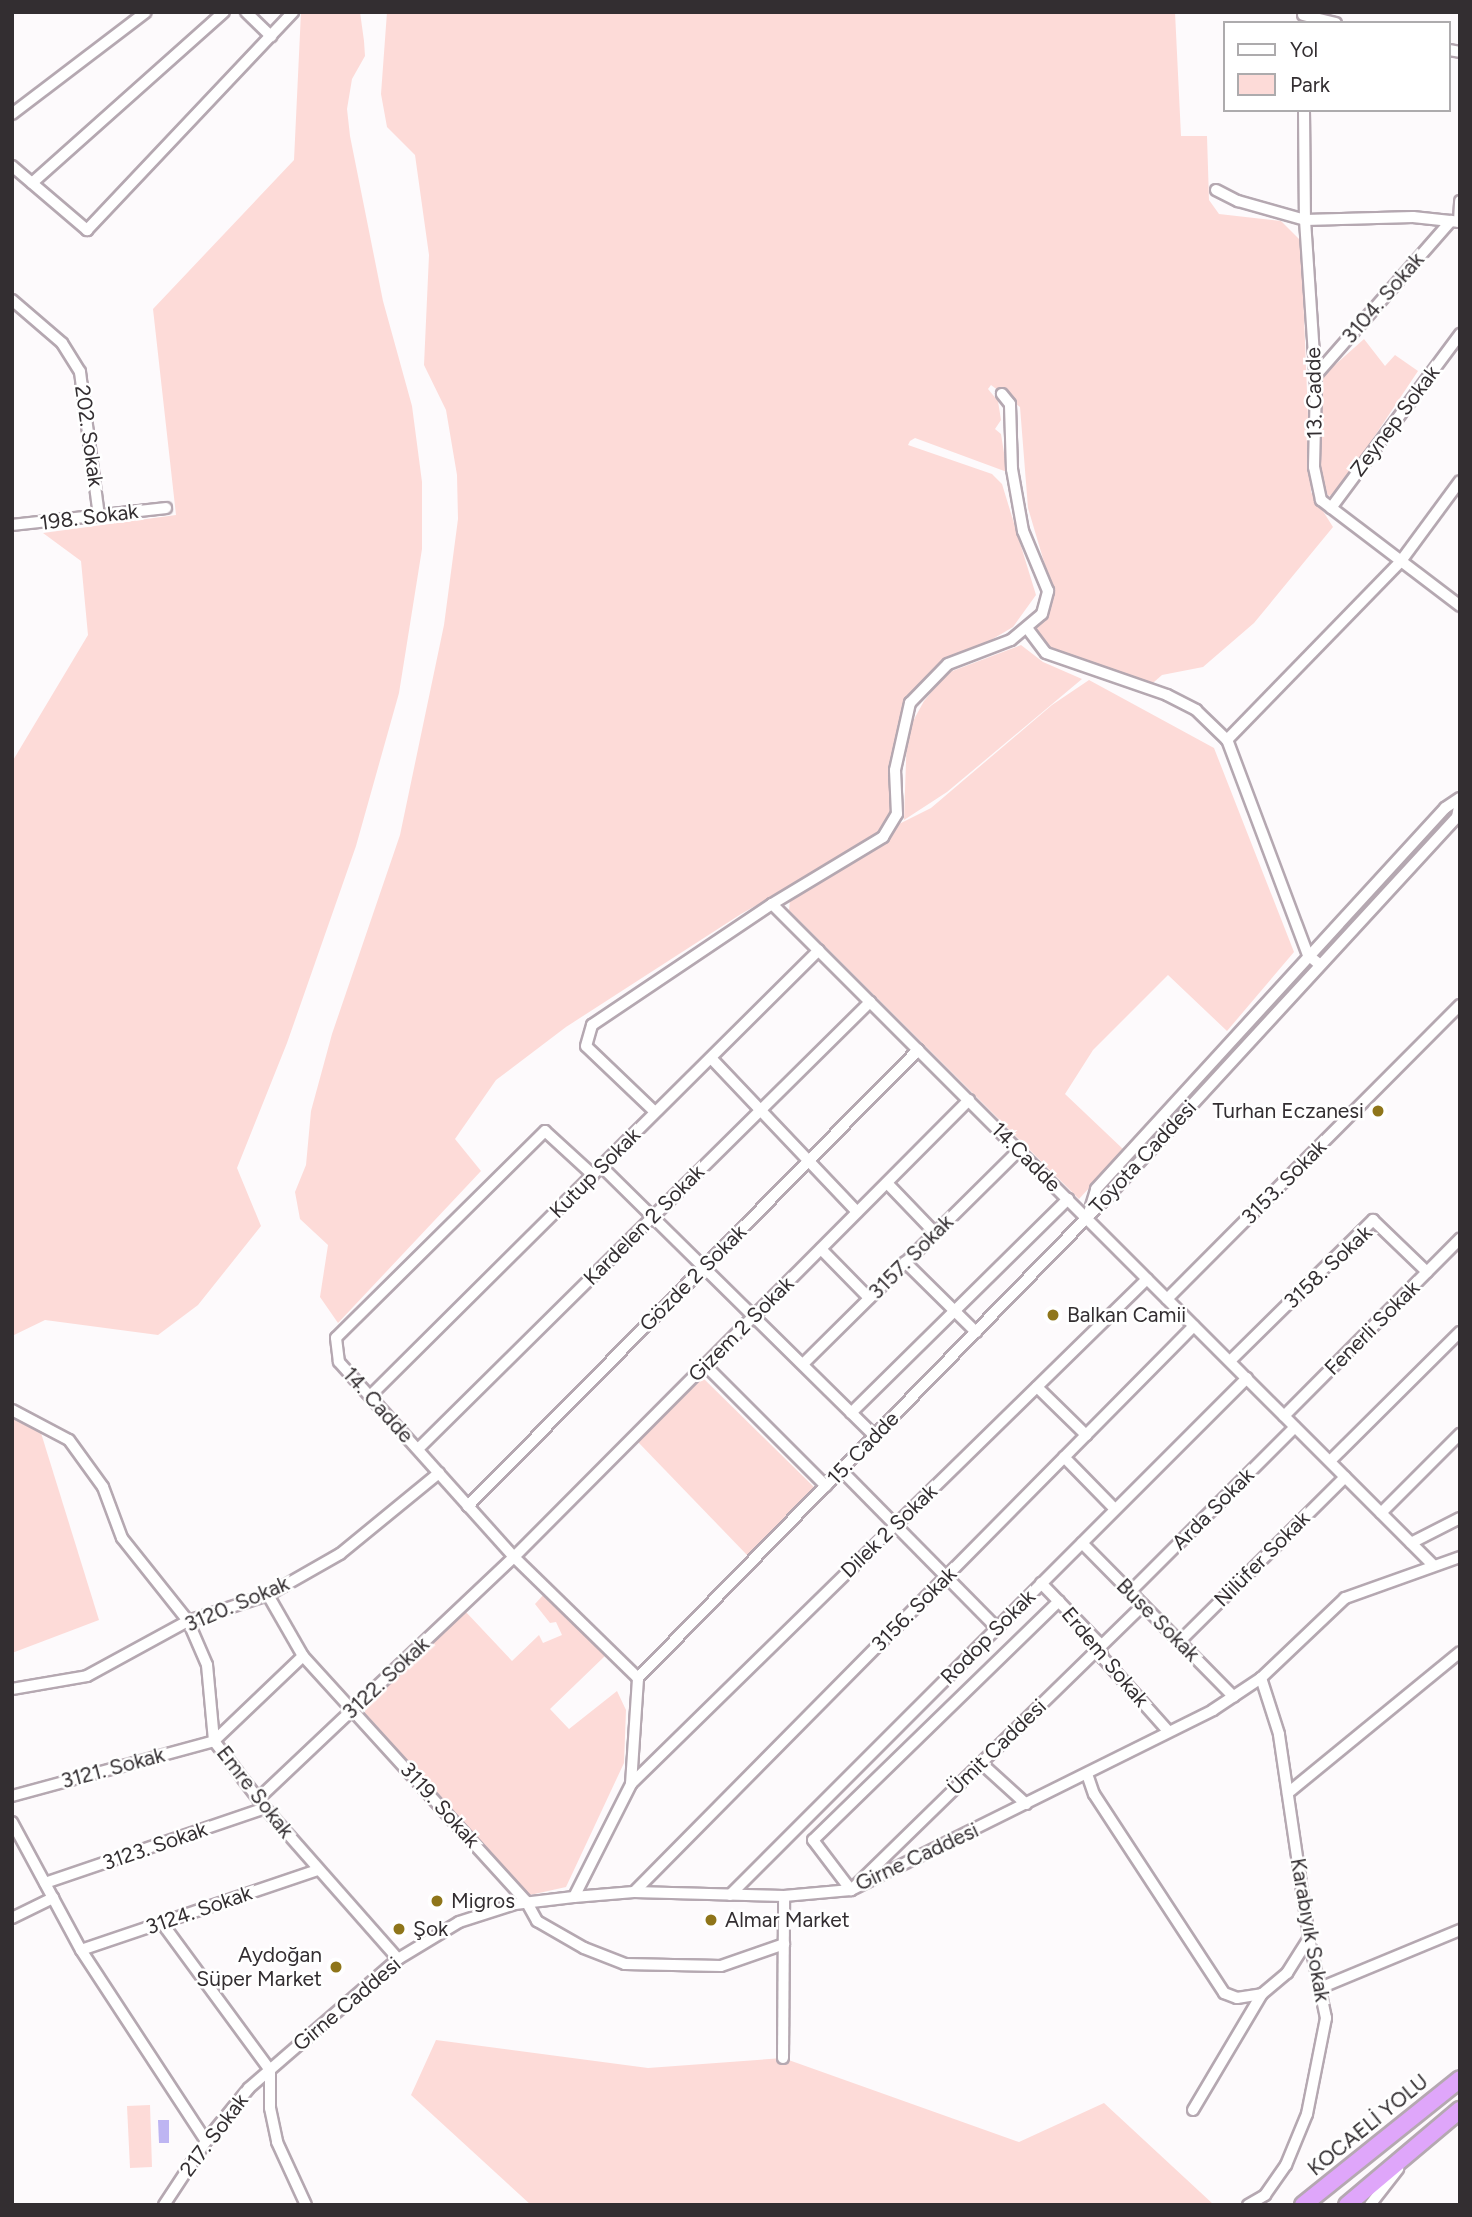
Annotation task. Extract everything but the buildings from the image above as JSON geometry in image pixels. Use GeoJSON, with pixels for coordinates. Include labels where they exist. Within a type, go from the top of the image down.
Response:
{"type":"FeatureCollection","features":[{"type":"Feature","properties":{"kind":"highway","name":"KOCAELİ YOLU"},"geometry":{"type":"LineString","coordinates":[[1303,2205],[1460,2079]]}},
{"type":"Feature","properties":{"kind":"highway"},"geometry":{"type":"LineString","coordinates":[[1347,2205],[1460,2110]]}},
{"type":"Feature","properties":{"kind":"street"},"geometry":{"type":"LineString","coordinates":[[12,114],[146,12]]}},
{"type":"Feature","properties":{"kind":"street"},"geometry":{"type":"LineString","coordinates":[[32,183],[224,12]]}},
{"type":"Feature","properties":{"kind":"street"},"geometry":{"type":"LineString","coordinates":[[246,12],[271,36]]}},
{"type":"Feature","properties":{"kind":"street"},"geometry":{"type":"LineString","coordinates":[[12,166],[87,230],[293,12]]}},
{"type":"Feature","properties":{"kind":"street"},"geometry":{"type":"LineString","coordinates":[[1303,17],[1325,21]]}},
{"type":"Feature","properties":{"kind":"street","name":"13. Cadde"},"geometry":{"type":"LineString","coordinates":[[1304,112],[1305,220],[1316,375],[1314,467],[1321,500],[1401,561],[1458,600]]}},
{"type":"Feature","properties":{"kind":"street"},"geometry":{"type":"LineString","coordinates":[[1216,190],[1238,201],[1305,220],[1413,217],[1457,222],[1460,201]]}},
{"type":"Feature","properties":{"kind":"street","name":"3104. Sokak"},"geometry":{"type":"LineString","coordinates":[[1316,375],[1457,222]]}},
{"type":"Feature","properties":{"kind":"street","name":"202. Sokak"},"geometry":{"type":"LineString","coordinates":[[12,300],[62,343],[80,372],[99,517]]}},
{"type":"Feature","properties":{"kind":"street","name":"Zeynep Sokak"},"geometry":{"type":"LineString","coordinates":[[1331,508],[1460,334]]}},
{"type":"Feature","properties":{"kind":"street"},"geometry":{"type":"LineString","coordinates":[[655,1112],[586,1046],[585,1037],[592,1026],[772,904],[883,837],[897,814],[895,770],[907,712],[933,675],[959,657],[1011,640],[1042,614],[1048,591],[1023,531],[1013,478],[1010,404],[1002,394]]}},
{"type":"Feature","properties":{"kind":"street"},"geometry":{"type":"LineString","coordinates":[[1227,740],[1401,561],[1460,481]]}},
{"type":"Feature","properties":{"kind":"street","name":"198. Sokak"},"geometry":{"type":"LineString","coordinates":[[12,525],[166,508]]}},
{"type":"Feature","properties":{"kind":"street"},"geometry":{"type":"LineString","coordinates":[[1027,628],[1046,653],[1167,695],[1196,710],[1227,740],[1308,955],[1319,964]]}},
{"type":"Feature","properties":{"kind":"street","name":"Toyota Caddesi"},"geometry":{"type":"LineString","coordinates":[[1087,1218],[1096,1189],[1445,808],[1460,800]]}},
{"type":"Feature","properties":{"kind":"street","name":"Toyota Caddesi"},"geometry":{"type":"LineString","coordinates":[[1087,1218],[1457,817],[1460,800]]}},
{"type":"Feature","properties":{"kind":"street","name":"14.Cadde"},"geometry":{"type":"LineString","coordinates":[[772,904],[1433,1565]]}},
{"type":"Feature","properties":{"kind":"street","name":"Kutup Sokak"},"geometry":{"type":"LineString","coordinates":[[371,1395],[819,950]]}},
{"type":"Feature","properties":{"kind":"street","name":"Kardelen 2 Sokak"},"geometry":{"type":"LineString","coordinates":[[418,1449],[870,1002]]}},
{"type":"Feature","properties":{"kind":"street","name":"3153. Sokak"},"geometry":{"type":"LineString","coordinates":[[1167,1299],[1460,1005]]}},
{"type":"Feature","properties":{"kind":"street","name":"Gözde 2 Sokak"},"geometry":{"type":"LineString","coordinates":[[468,1506],[918,1050]]}},
{"type":"Feature","properties":{"kind":"street"},"geometry":{"type":"LineString","coordinates":[[711,1058],[858,1212]]}},
{"type":"Feature","properties":{"kind":"street","name":"Gizem 2 Sokak"},"geometry":{"type":"LineString","coordinates":[[514,1557],[969,1100]]}},
{"type":"Feature","properties":{"kind":"street","name":"14. Cadde"},"geometry":{"type":"LineString","coordinates":[[593,1175],[545,1130],[336,1338],[339,1362],[514,1557],[638,1678]]}},
{"type":"Feature","properties":{"kind":"street","name":"3157. Sokak"},"geometry":{"type":"LineString","coordinates":[[803,1364],[1019,1150]]}},
{"type":"Feature","properties":{"kind":"street"},"geometry":{"type":"LineString","coordinates":[[601,1166],[875,1436]]}},
{"type":"Feature","properties":{"kind":"street"},"geometry":{"type":"LineString","coordinates":[[887,1183],[935,1233]]}},
{"type":"Feature","properties":{"kind":"street"},"geometry":{"type":"LineString","coordinates":[[851,1413],[1068,1199]]}},
{"type":"Feature","properties":{"kind":"street","name":"15. Cadde"},"geometry":{"type":"LineString","coordinates":[[638,1678],[1087,1218]]}},
{"type":"Feature","properties":{"kind":"street","name":"3158. Sokak"},"geometry":{"type":"LineString","coordinates":[[1230,1362],[1373,1220],[1427,1272]]}},
{"type":"Feature","properties":{"kind":"street","name":"Fenerli Sokak"},"geometry":{"type":"LineString","coordinates":[[1284,1416],[1460,1239]]}},
{"type":"Feature","properties":{"kind":"street"},"geometry":{"type":"LineString","coordinates":[[821,1249],[869,1298]]}},
{"type":"Feature","properties":{"kind":"street"},"geometry":{"type":"LineString","coordinates":[[905,1262],[976,1332]]}},
{"type":"Feature","properties":{"kind":"street","name":"Dilek 2 Sokak"},"geometry":{"type":"LineString","coordinates":[[631,1784],[1147,1279]]}},
{"type":"Feature","properties":{"kind":"street","name":"3156. Sokak"},"geometry":{"type":"LineString","coordinates":[[634,1892],[1194,1326]]}},
{"type":"Feature","properties":{"kind":"street"},"geometry":{"type":"LineString","coordinates":[[1330,1461],[1460,1332]]}},
{"type":"Feature","properties":{"kind":"street"},"geometry":{"type":"LineString","coordinates":[[705,1365],[826,1486]]}},
{"type":"Feature","properties":{"kind":"street","name":"Rodop Sokak"},"geometry":{"type":"LineString","coordinates":[[730,1895],[1247,1378]]}},
{"type":"Feature","properties":{"kind":"street"},"geometry":{"type":"LineString","coordinates":[[1037,1387],[1087,1435]]}},
{"type":"Feature","properties":{"kind":"street","name":"Emre Sokak"},"geometry":{"type":"LineString","coordinates":[[12,1410],[69,1440],[103,1487],[122,1538],[188,1621],[206,1665],[214,1741],[317,1870],[398,1959]]}},
{"type":"Feature","properties":{"kind":"street","name":"Arda Sokak"},"geometry":{"type":"LineString","coordinates":[[1130,1592],[1295,1427]]}},
{"type":"Feature","properties":{"kind":"street"},"geometry":{"type":"LineString","coordinates":[[1381,1513],[1460,1434]]}},
{"type":"Feature","properties":{"kind":"street"},"geometry":{"type":"LineString","coordinates":[[1064,1457],[1115,1509]]}},
{"type":"Feature","properties":{"kind":"street"},"geometry":{"type":"LineString","coordinates":[[841,1470],[997,1628]]}},
{"type":"Feature","properties":{"kind":"street","name":"3120. Sokak"},"geometry":{"type":"LineString","coordinates":[[12,1689],[87,1676],[188,1621],[268,1595],[340,1554],[439,1473]]}},
{"type":"Feature","properties":{"kind":"street","name":"Nilüfer Sokak"},"geometry":{"type":"LineString","coordinates":[[1180,1642],[1345,1477]]}},
{"type":"Feature","properties":{"kind":"street"},"geometry":{"type":"LineString","coordinates":[[1411,1543],[1460,1518]]}},
{"type":"Feature","properties":{"kind":"street","name":"Buse Sokak"},"geometry":{"type":"LineString","coordinates":[[1082,1543],[1234,1697]]}},
{"type":"Feature","properties":{"kind":"street","name":"3122. Sokak"},"geometry":{"type":"LineString","coordinates":[[258,1799],[514,1557]]}},
{"type":"Feature","properties":{"kind":"street","name":"Girne Caddesi"},"geometry":{"type":"LineString","coordinates":[[270,2070],[398,1959],[459,1922],[526,1901],[634,1892],[785,1896],[851,1889],[1087,1774],[1234,1697],[1261,1678],[1345,1598],[1460,1557]]}},
{"type":"Feature","properties":{"kind":"street","name":"Erdem Sokak"},"geometry":{"type":"LineString","coordinates":[[1041,1583],[1098,1642],[1098,1648],[1168,1731]]}},
{"type":"Feature","properties":{"kind":"street","name":"3119. Sokak"},"geometry":{"type":"LineString","coordinates":[[268,1595],[303,1656],[526,1901],[537,1921],[563,1937],[625,1964],[721,1966],[784,1944]]}},
{"type":"Feature","properties":{"kind":"street"},"geometry":{"type":"LineString","coordinates":[[851,1889],[813,1840],[1059,1601]]}},
{"type":"Feature","properties":{"kind":"street","name":"Ümit Caddesi"},"geometry":{"type":"LineString","coordinates":[[851,1889],[1143,1605]]}},
{"type":"Feature","properties":{"kind":"street"},"geometry":{"type":"LineString","coordinates":[[1288,1793],[1460,1652]]}},
{"type":"Feature","properties":{"kind":"street"},"geometry":{"type":"LineString","coordinates":[[214,1741],[303,1656]]}},
{"type":"Feature","properties":{"kind":"street"},"geometry":{"type":"LineString","coordinates":[[574,1897],[631,1784],[638,1678]]}},
{"type":"Feature","properties":{"kind":"street","name":"Karabıyık Sokak"},"geometry":{"type":"LineString","coordinates":[[1248,2205],[1265,2195],[1286,2165],[1307,2114],[1326,2018],[1309,1938],[1279,1734],[1261,1678]]}},
{"type":"Feature","properties":{"kind":"street","name":"3121. Sokak"},"geometry":{"type":"LineString","coordinates":[[12,1796],[214,1741]]}},
{"type":"Feature","properties":{"kind":"street"},"geometry":{"type":"LineString","coordinates":[[981,1763],[1026,1804]]}},
{"type":"Feature","properties":{"kind":"street"},"geometry":{"type":"LineString","coordinates":[[1087,1774],[1094,1794],[1224,1993],[1237,1998],[1262,1994]]}},
{"type":"Feature","properties":{"kind":"street","name":"3123. Sokak"},"geometry":{"type":"LineString","coordinates":[[45,1883],[265,1808]]}},
{"type":"Feature","properties":{"kind":"street"},"geometry":{"type":"LineString","coordinates":[[12,1822],[81,1950],[206,2141]]}},
{"type":"Feature","properties":{"kind":"street","name":"3124. Sokak"},"geometry":{"type":"LineString","coordinates":[[81,1950],[317,1870]]}},
{"type":"Feature","properties":{"kind":"street"},"geometry":{"type":"LineString","coordinates":[[783,2058],[785,1896]]}},
{"type":"Feature","properties":{"kind":"street"},"geometry":{"type":"LineString","coordinates":[[12,1918],[53,1898]]}},
{"type":"Feature","properties":{"kind":"street"},"geometry":{"type":"LineString","coordinates":[[162,1923],[270,2070],[270,2108],[277,2142],[306,2205]]}},
{"type":"Feature","properties":{"kind":"street"},"geometry":{"type":"LineString","coordinates":[[1320,1988],[1460,1930]]}},
{"type":"Feature","properties":{"kind":"street"},"geometry":{"type":"LineString","coordinates":[[1194,2110],[1262,1994],[1287,1973],[1309,1938]]}},
{"type":"Feature","properties":{"kind":"street","name":"217. Sokak"},"geometry":{"type":"LineString","coordinates":[[164,2205],[206,2141],[270,2070]]}},
{"type":"Feature","properties":{"kind":"street"},"geometry":{"type":"LineString","coordinates":[[1370,2205],[1418,2144]]}},
{"type":"Feature","properties":{"kind":"green space"},"geometry":{"type":"Polygon","coordinates":[[[301,12],[360,12],[365,56],[352,79],[347,109],[350,136],[383,301],[412,406],[422,482],[422,549],[399,693],[356,846],[287,1043],[237,1168],[261,1226],[198,1305],[158,1335],[45,1320],[12,1336],[12,762],[88,635],[81,561],[43,533],[176,515],[153,309],[294,160],[301,12]]]}},
{"type":"Feature","properties":{"kind":"green space"},"geometry":{"type":"Polygon","coordinates":[[[387,12],[1175,12],[1181,136],[1207,136],[1209,200],[1219,214],[1281,221],[1301,241],[1311,492],[1333,527],[1254,623],[1203,667],[1162,675],[1146,689],[1050,657],[1033,631],[1051,602],[1052,589],[1028,508],[1020,407],[991,385],[988,389],[998,401],[1001,420],[995,429],[1001,434],[1007,472],[915,438],[910,441],[908,445],[992,474],[1002,484],[1036,595],[1013,627],[969,653],[909,703],[898,723],[892,762],[891,820],[864,844],[741,914],[566,1027],[496,1080],[455,1139],[481,1171],[338,1323],[320,1297],[328,1245],[300,1219],[295,1192],[306,1165],[311,1111],[332,1034],[400,835],[444,625],[458,519],[457,475],[446,410],[424,365],[429,255],[415,155],[387,127],[381,94],[387,12]]]}},
{"type":"Feature","properties":{"kind":"green space"},"geometry":{"type":"Polygon","coordinates":[[[1364,339],[1385,366],[1395,355],[1418,371],[1336,494],[1328,496],[1317,466],[1317,381],[1364,339]]]}},
{"type":"Feature","properties":{"kind":"green space"},"geometry":{"type":"Polygon","coordinates":[[[1021,645],[1043,662],[1082,679],[947,792],[904,820],[907,732],[924,701],[947,673],[1021,645]]]}},
{"type":"Feature","properties":{"kind":"green space"},"geometry":{"type":"Polygon","coordinates":[[[1089,680],[1214,748],[1294,952],[1227,1031],[1168,975],[1093,1050],[1065,1094],[1124,1150],[1079,1199],[789,910],[790,900],[874,849],[899,824],[931,808],[1052,705],[1089,680]]]}},
{"type":"Feature","properties":{"kind":"green space"},"geometry":{"type":"Polygon","coordinates":[[[703,1378],[815,1488],[747,1555],[638,1442],[703,1378]]]}},
{"type":"Feature","properties":{"kind":"green space"},"geometry":{"type":"Polygon","coordinates":[[[12,1417],[41,1433],[99,1620],[12,1653],[12,1417]]]}},
{"type":"Feature","properties":{"kind":"green space"},"geometry":{"type":"Polygon","coordinates":[[[545,1593],[606,1655],[550,1709],[569,1729],[617,1691],[626,1710],[624,1763],[566,1887],[530,1895],[365,1713],[365,1706],[465,1611],[512,1661],[539,1635],[543,1643],[562,1635],[556,1622],[550,1623],[535,1604],[545,1593]]]}},
{"type":"Feature","properties":{"kind":"green space"},"geometry":{"type":"Polygon","coordinates":[[[436,2040],[648,2068],[783,2058],[1019,2142],[1104,2103],[1213,2204],[531,2205],[411,2095],[436,2040]]]}},
{"type":"Feature","properties":{"kind":"green space"},"geometry":{"type":"Polygon","coordinates":[[[150,2105],[152,2167],[130,2168],[127,2106],[150,2105]]]}},
{"type":"Feature","properties":{"kind":"shaded area"},"geometry":{"type":"Polygon","coordinates":[[[158,2120],[169,2120],[169,2143],[159,2143],[158,2120]]]}},
{"type":"Feature","properties":{"kind":"place","name":"Turhan Eczanesi"},"geometry":{"type":"Point","coordinates":[1378,1111]}},
{"type":"Feature","properties":{"kind":"place","name":"Balkan Camii"},"geometry":{"type":"Point","coordinates":[1053,1315]}},
{"type":"Feature","properties":{"kind":"place","name":"Migros"},"geometry":{"type":"Point","coordinates":[437,1901]}},
{"type":"Feature","properties":{"kind":"place","name":"Almar Market"},"geometry":{"type":"Point","coordinates":[711,1920]}},
{"type":"Feature","properties":{"kind":"place","name":"Şok"},"geometry":{"type":"Point","coordinates":[399,1929]}},
{"type":"Feature","properties":{"kind":"place","name":"Aydoğan Süper Market"},"geometry":{"type":"Point","coordinates":[336,1967]}}]}
